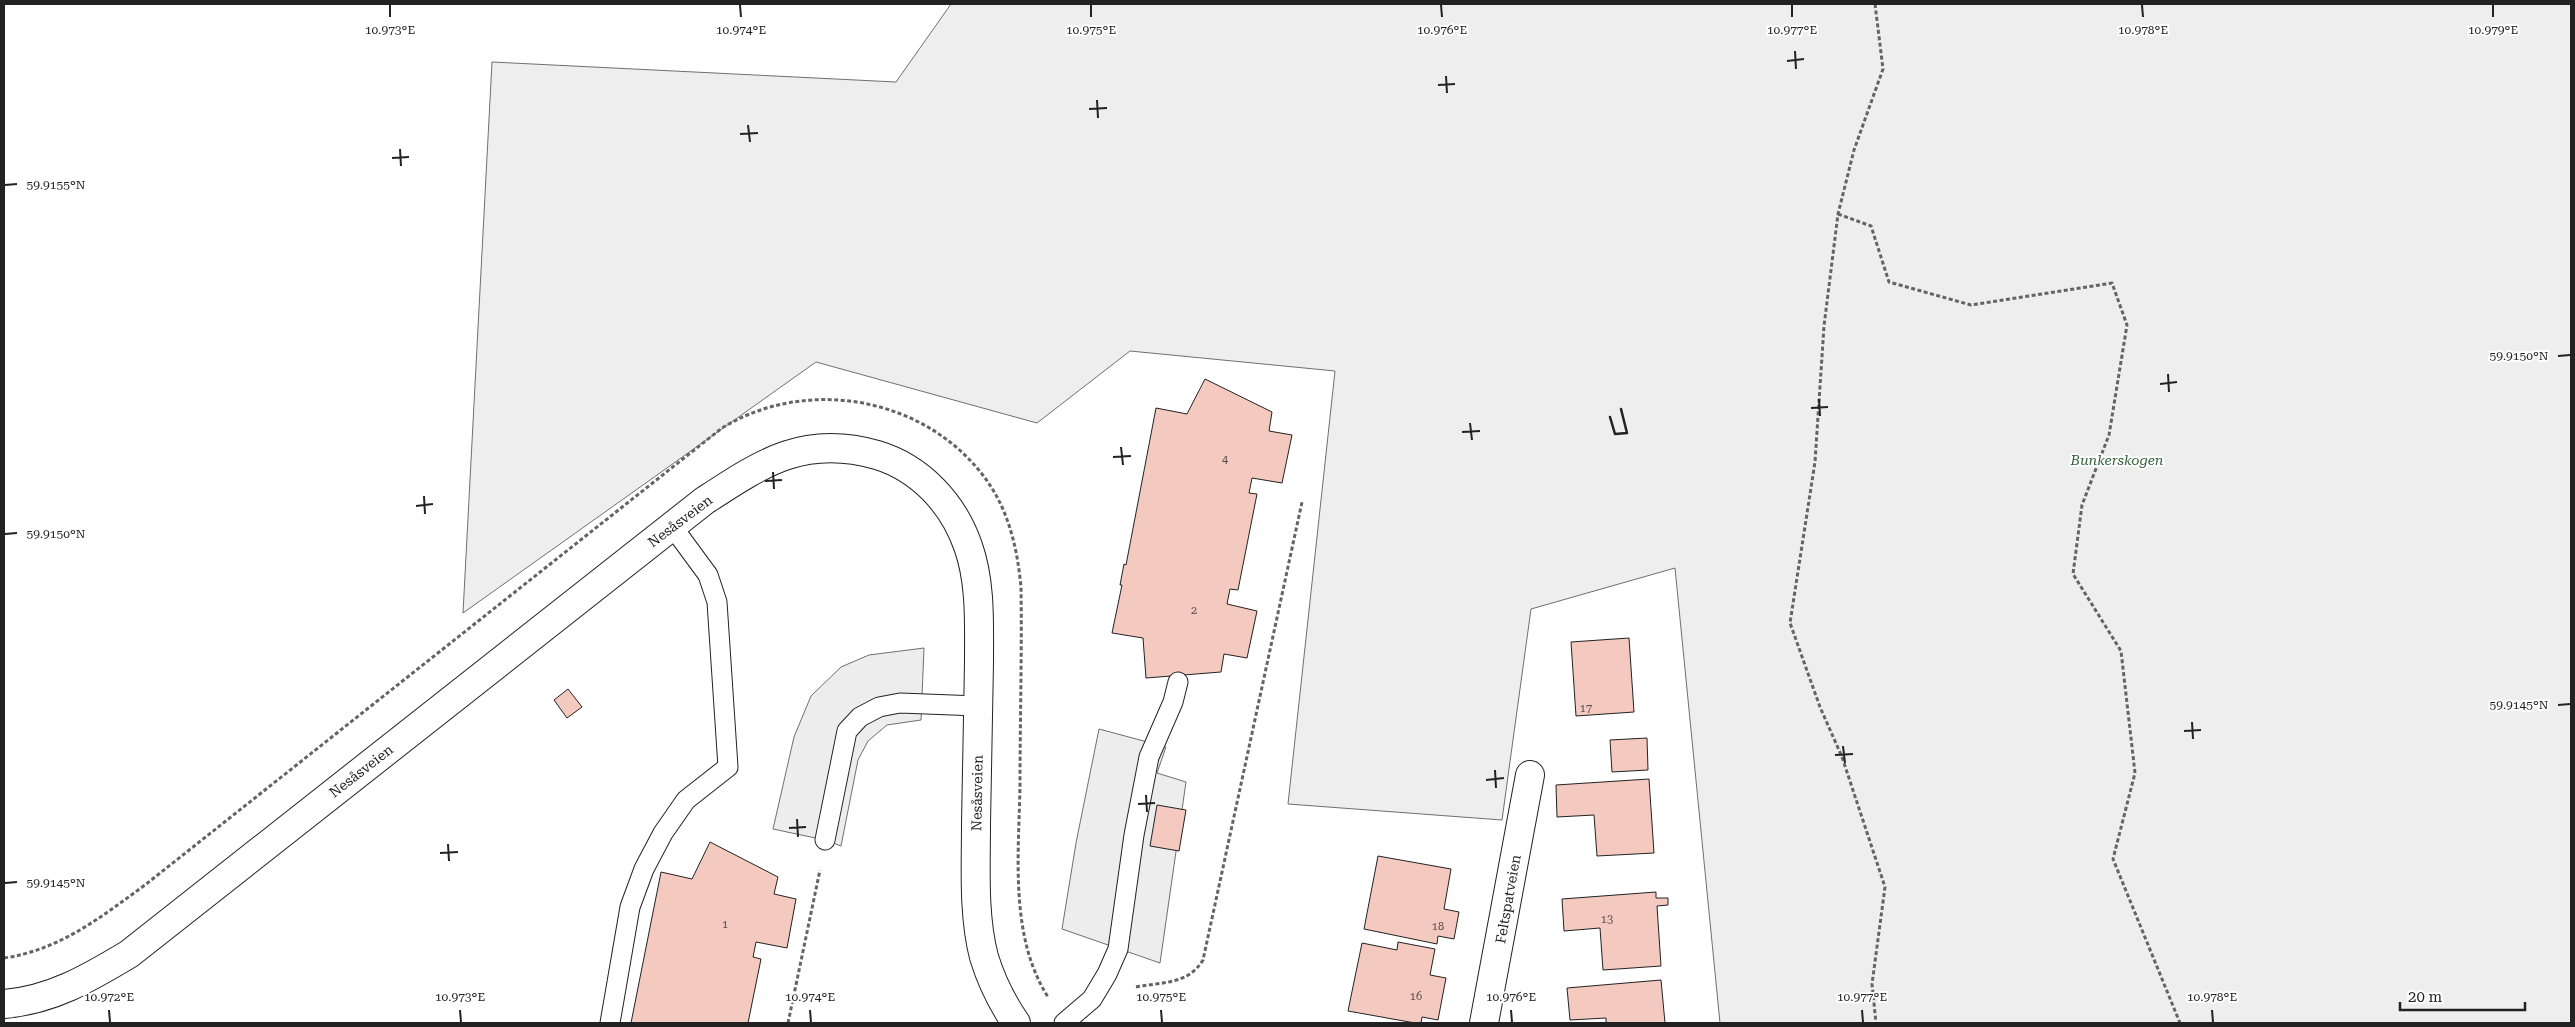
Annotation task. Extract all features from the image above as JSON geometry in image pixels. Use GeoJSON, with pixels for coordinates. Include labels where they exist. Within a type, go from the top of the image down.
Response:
{"type":"FeatureCollection","features":[{"type":"Feature","properties":{"kind":"street","name":"Nesåsveien"},"geometry":{"type":"LineString","coordinates":[[4,1004],[45,997],[77,985],[128,954],[672,526],[748,472],[772,459],[790,453],[826,449],[864,452],[889,459],[909,469],[927,483],[942,500],[957,521],[968,546],[977,590],[976,866],[980,928],[984,957],[996,987],[1016,1023]]}},
{"type":"Feature","properties":{"kind":"street","name":"Feltspatveien"},"geometry":{"type":"LineString","coordinates":[[1484,1023],[1530,775]]}},
{"type":"Feature","properties":{"kind":"lane"},"geometry":{"type":"LineString","coordinates":[[610,1023],[630,907],[644,869],[663,833],[686,800],[728,767],[717,602],[708,575],[672,526]]}},
{"type":"Feature","properties":{"kind":"lane"},"geometry":{"type":"LineString","coordinates":[[1065,1023],[1092,998],[1107,974],[1118,949],[1134,835],[1149,756],[1173,702],[1178,682]]}},
{"type":"Feature","properties":{"kind":"lane"},"geometry":{"type":"LineString","coordinates":[[825,840],[847,731],[860,717],[879,707],[900,703],[978,706]]}},
{"type":"Feature","properties":{"kind":"path"},"geometry":{"type":"LineString","coordinates":[[1875,4],[1883,69],[1854,150],[1838,214],[1824,326],[1815,462],[1790,623],[1820,708],[1842,757],[1886,886],[1872,984],[1876,1023]]}},
{"type":"Feature","properties":{"kind":"path"},"geometry":{"type":"LineString","coordinates":[[1838,214],[1871,226],[1889,282],[1971,305],[2112,283],[2127,325],[2109,435],[2082,505],[2073,574],[2121,651],[2136,773],[2113,860],[2180,1023]]}},
{"type":"Feature","properties":{"kind":"path"},"geometry":{"type":"LineString","coordinates":[[4,958],[48,947],[74,935],[145,885],[722,428],[742,416],[778,404],[834,399],[878,406],[907,417],[931,430],[958,450],[982,474],[1007,517],[1015,538],[1021,587],[1019,876],[1023,924],[1036,972],[1046,993],[1065,1023]]}},
{"type":"Feature","properties":{"kind":"path"},"geometry":{"type":"LineString","coordinates":[[1092,998],[1187,977],[1197,970],[1203,960],[1302,502]]}},
{"type":"Feature","properties":{"kind":"path"},"geometry":{"type":"LineString","coordinates":[[788,1023],[825,840]]}},
{"type":"Feature","properties":{"kind":"green space","name":"Bunkerskogen"},"geometry":{"type":"Polygon","coordinates":[[[951,4],[2571,4],[2571,1023],[1720,1023],[1675,568],[1531,609],[1502,820],[1288,804],[1335,371],[1130,351],[1037,423],[816,362],[463,613],[492,62],[896,82],[951,4]]]}},
{"type":"Feature","properties":{"kind":"shaded area"},"geometry":{"type":"Polygon","coordinates":[[[924,648],[921,720],[887,725],[868,741],[858,760],[841,846],[825,840],[773,829],[794,737],[811,696],[841,667],[869,655],[924,648]]]}},
{"type":"Feature","properties":{"kind":"shaded area"},"geometry":{"type":"Polygon","coordinates":[[[1099,729],[1166,747],[1157,773],[1186,782],[1160,963],[1062,929],[1076,843],[1099,729]]]}},
{"type":"Feature","properties":{"kind":"building"},"geometry":{"type":"Polygon","coordinates":[[[1205,379],[1272,412],[1269,431],[1292,435],[1282,483],[1252,478],[1249,493],[1257,494],[1238,590],[1230,589],[1227,604],[1257,611],[1247,658],[1224,654],[1221,672],[1146,678],[1143,638],[1112,633],[1122,585],[1120,585],[1124,564],[1126,565],[1156,408],[1187,414],[1205,379]]]}},
{"type":"Feature","properties":{"kind":"building"},"geometry":{"type":"Polygon","coordinates":[[[1629,638],[1634,712],[1576,716],[1571,642],[1629,638]]]}},
{"type":"Feature","properties":{"kind":"building"},"geometry":{"type":"Polygon","coordinates":[[[568,689],[582,707],[567,718],[554,700],[568,689]]]}},
{"type":"Feature","properties":{"kind":"building"},"geometry":{"type":"Polygon","coordinates":[[[1647,738],[1648,770],[1612,772],[1610,740],[1647,738]]]}},
{"type":"Feature","properties":{"kind":"building"},"geometry":{"type":"Polygon","coordinates":[[[1649,779],[1654,853],[1597,856],[1594,815],[1557,817],[1556,785],[1649,779]]]}},
{"type":"Feature","properties":{"kind":"building"},"geometry":{"type":"Polygon","coordinates":[[[1157,805],[1186,810],[1179,851],[1150,846],[1157,805]]]}},
{"type":"Feature","properties":{"kind":"building"},"geometry":{"type":"Polygon","coordinates":[[[710,842],[778,877],[774,894],[796,899],[787,948],[756,942],[753,957],[761,959],[748,1023],[631,1023],[661,872],[692,879],[710,842]]]}},
{"type":"Feature","properties":{"kind":"building"},"geometry":{"type":"Polygon","coordinates":[[[1378,856],[1451,869],[1444,909],[1459,912],[1454,939],[1438,936],[1437,944],[1364,929],[1378,856]]]}},
{"type":"Feature","properties":{"kind":"building"},"geometry":{"type":"Polygon","coordinates":[[[1656,892],[1656,898],[1668,898],[1668,905],[1657,906],[1661,966],[1603,970],[1600,928],[1564,931],[1562,899],[1656,892]]]}},
{"type":"Feature","properties":{"kind":"building"},"geometry":{"type":"Polygon","coordinates":[[[1398,942],[1435,949],[1430,975],[1446,978],[1438,1020],[1422,1017],[1421,1023],[1415,1023],[1348,1011],[1362,943],[1397,950],[1398,942]]]}},
{"type":"Feature","properties":{"kind":"building"},"geometry":{"type":"Polygon","coordinates":[[[1661,980],[1665,1023],[1606,1023],[1606,1018],[1570,1020],[1567,988],[1661,980]]]}},
{"type":"Feature","properties":{"kind":"wall"},"geometry":{"type":"LineString","coordinates":[[1610,417],[1615,434],[1627,433],[1621,409]]}}]}
